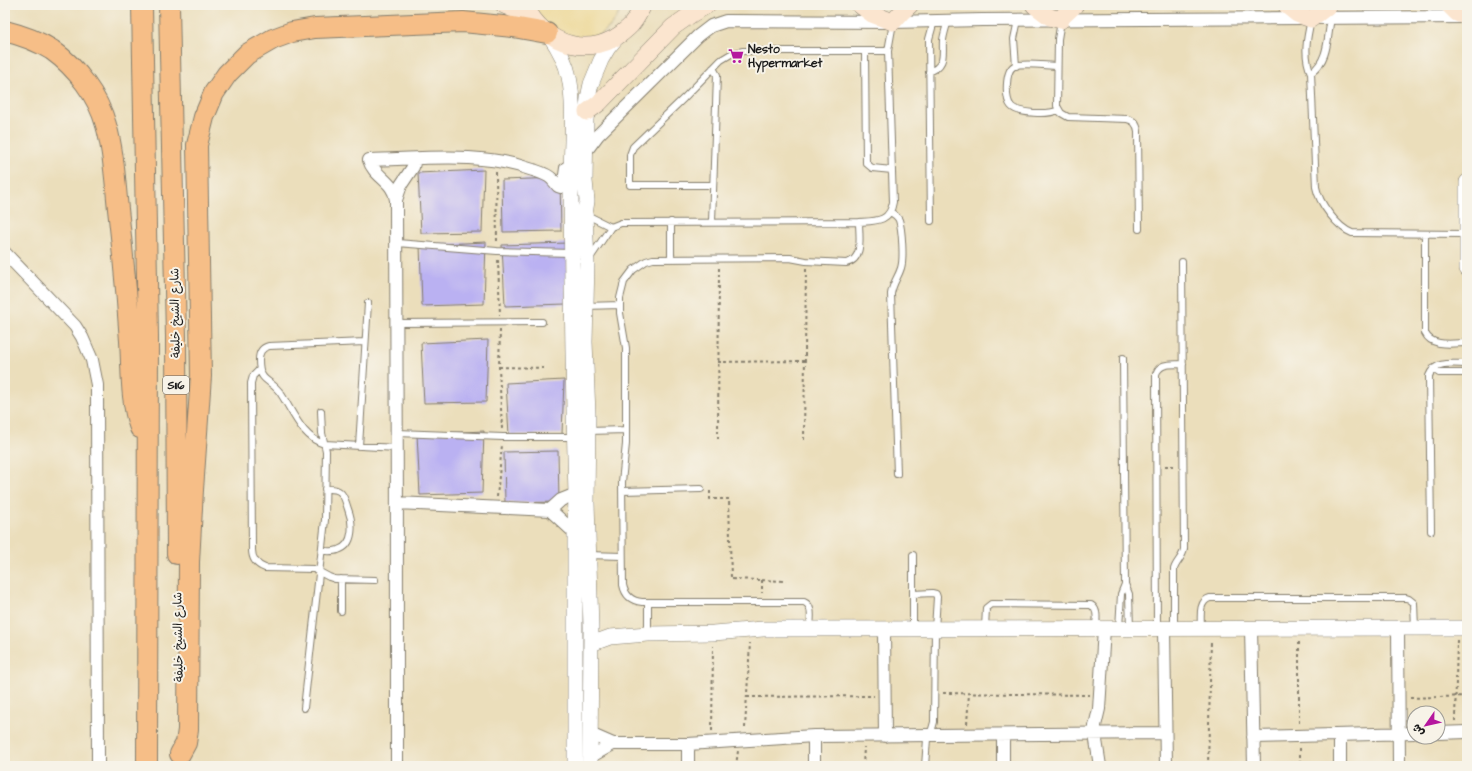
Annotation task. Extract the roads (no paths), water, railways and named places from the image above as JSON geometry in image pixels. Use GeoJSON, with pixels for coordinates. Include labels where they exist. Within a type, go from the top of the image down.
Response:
{"type":"FeatureCollection","features":[{"type":"Feature","properties":{"kind":"highway","name":"S116"},"geometry":{"type":"LineString","coordinates":[[142,5],[148,320],[147,766]]}},
{"type":"Feature","properties":{"kind":"highway","name":"شارع الشيخ خليفة"},"geometry":{"type":"LineString","coordinates":[[169,5],[176,337],[176,480],[180,760]]}},
{"type":"Feature","properties":{"kind":"highway"},"geometry":{"type":"LineString","coordinates":[[180,760],[186,743],[188,730],[189,562],[201,376],[197,145],[204,117],[214,93],[227,74],[246,54],[292,32],[315,28],[463,22],[508,27],[548,35]]}},
{"type":"Feature","properties":{"kind":"highway"},"geometry":{"type":"LineString","coordinates":[[5,30],[37,42],[52,50],[66,61],[86,86],[103,114],[113,164],[123,254],[133,396],[140,427],[148,442]]}},
{"type":"Feature","properties":{"kind":"main road"},"geometry":{"type":"LineString","coordinates":[[504,5],[528,10],[538,25],[548,35],[570,44],[591,46],[617,36],[628,28],[640,11],[656,5]]}},
{"type":"Feature","properties":{"kind":"main road"},"geometry":{"type":"LineString","coordinates":[[587,112],[599,103],[673,28],[692,13],[707,5]]}},
{"type":"Feature","properties":{"kind":"main road"},"geometry":{"type":"LineString","coordinates":[[860,5],[872,14],[893,22],[900,13],[910,5]]}},
{"type":"Feature","properties":{"kind":"main road"},"geometry":{"type":"LineString","coordinates":[[1034,5],[1050,17],[1061,20],[1061,18],[1075,5]]}},
{"type":"Feature","properties":{"kind":"main road"},"geometry":{"type":"LineString","coordinates":[[1286,5],[1297,14],[1311,19],[1330,12]]}},
{"type":"Feature","properties":{"kind":"main road"},"geometry":{"type":"LineString","coordinates":[[1449,5],[1457,13],[1467,17]]}},
{"type":"Feature","properties":{"kind":"street"},"geometry":{"type":"LineString","coordinates":[[1330,12],[1467,17]]}},
{"type":"Feature","properties":{"kind":"street"},"geometry":{"type":"LineString","coordinates":[[586,151],[598,135],[698,36],[715,25],[734,20],[893,22],[1311,19]]}},
{"type":"Feature","properties":{"kind":"street"},"geometry":{"type":"LineString","coordinates":[[548,35],[559,49],[565,63],[569,78],[572,114],[571,253],[581,434],[576,494],[581,533],[588,555],[591,627],[590,762]]}},
{"type":"Feature","properties":{"kind":"street"},"geometry":{"type":"LineString","coordinates":[[575,766],[581,533],[581,434],[587,263],[585,214],[587,201],[585,181],[587,112],[591,84],[601,60],[617,36]]}},
{"type":"Feature","properties":{"kind":"street"},"geometry":{"type":"LineString","coordinates":[[398,766],[396,433],[398,323],[396,194],[384,178],[374,170],[369,160],[463,158],[496,161],[524,166],[544,174],[552,178],[558,186],[561,187],[564,182],[571,155]]}},
{"type":"Feature","properties":{"kind":"street"},"geometry":{"type":"LineString","coordinates":[[396,200],[401,185],[413,167],[415,159]]}},
{"type":"Feature","properties":{"kind":"street"},"geometry":{"type":"LineString","coordinates":[[1467,182],[1467,269]]}},
{"type":"Feature","properties":{"kind":"street"},"geometry":{"type":"LineString","coordinates":[[5,253],[75,326],[88,348],[95,372],[97,385],[98,766]]}},
{"type":"Feature","properties":{"kind":"street"},"geometry":{"type":"LineString","coordinates":[[550,510],[562,500],[576,494]]}},
{"type":"Feature","properties":{"kind":"street"},"geometry":{"type":"LineString","coordinates":[[397,504],[550,510],[581,533]]}},
{"type":"Feature","properties":{"kind":"street"},"geometry":{"type":"LineString","coordinates":[[591,627],[610,637]]}},
{"type":"Feature","properties":{"kind":"street"},"geometry":{"type":"LineString","coordinates":[[1165,628],[1166,766]]}},
{"type":"Feature","properties":{"kind":"street"},"geometry":{"type":"LineString","coordinates":[[1251,628],[1254,766]]}},
{"type":"Feature","properties":{"kind":"street"},"geometry":{"type":"LineString","coordinates":[[1398,628],[1399,766]]}},
{"type":"Feature","properties":{"kind":"street"},"geometry":{"type":"LineString","coordinates":[[591,644],[610,637],[648,634],[713,633],[763,629],[1467,628]]}},
{"type":"Feature","properties":{"kind":"street"},"geometry":{"type":"LineString","coordinates":[[884,629],[885,736]]}},
{"type":"Feature","properties":{"kind":"street"},"geometry":{"type":"LineString","coordinates":[[1100,766],[1095,734],[1100,695],[1112,629]]}},
{"type":"Feature","properties":{"kind":"street"},"geometry":{"type":"LineString","coordinates":[[1446,733],[1461,732]]}},
{"type":"Feature","properties":{"kind":"street"},"geometry":{"type":"LineString","coordinates":[[590,734],[613,744],[688,744],[814,736],[1165,734]]}},
{"type":"Feature","properties":{"kind":"street"},"geometry":{"type":"LineString","coordinates":[[1253,737],[1406,734]]}},
{"type":"Feature","properties":{"kind":"street"},"geometry":{"type":"LineString","coordinates":[[1002,735],[1003,766]]}},
{"type":"Feature","properties":{"kind":"street"},"geometry":{"type":"LineString","coordinates":[[1340,735],[1340,766]]}},
{"type":"Feature","properties":{"kind":"street"},"geometry":{"type":"LineString","coordinates":[[814,736],[814,766]]}},
{"type":"Feature","properties":{"kind":"street"},"geometry":{"type":"LineString","coordinates":[[590,762],[613,744]]}},
{"type":"Feature","properties":{"kind":"street"},"geometry":{"type":"LineString","coordinates":[[688,744],[688,766]]}},
{"type":"Feature","properties":{"kind":"lane"},"geometry":{"type":"LineString","coordinates":[[1311,73],[1319,67],[1326,54],[1330,12]]}},
{"type":"Feature","properties":{"kind":"lane"},"geometry":{"type":"LineString","coordinates":[[1311,19],[1307,41],[1308,62],[1311,73],[1316,187],[1321,202],[1340,226],[1352,233],[1466,234]]}},
{"type":"Feature","properties":{"kind":"lane"},"geometry":{"type":"LineString","coordinates":[[1016,66],[1014,39],[1018,20]]}},
{"type":"Feature","properties":{"kind":"lane"},"geometry":{"type":"LineString","coordinates":[[1061,20],[1058,39],[1057,66],[1056,102],[1058,110],[1068,117],[1127,119],[1136,124],[1138,131],[1140,229]]}},
{"type":"Feature","properties":{"kind":"lane"},"geometry":{"type":"LineString","coordinates":[[931,221],[929,39],[934,21]]}},
{"type":"Feature","properties":{"kind":"lane"},"geometry":{"type":"LineString","coordinates":[[929,72],[938,67],[943,59],[943,39],[948,21]]}},
{"type":"Feature","properties":{"kind":"lane"},"geometry":{"type":"LineString","coordinates":[[587,263],[611,227],[621,223],[860,222],[879,221],[884,219],[890,212],[893,202],[888,51],[893,22]]}},
{"type":"Feature","properties":{"kind":"lane"},"geometry":{"type":"LineString","coordinates":[[713,186],[630,185],[630,155],[636,144],[726,56],[743,51],[888,51]]}},
{"type":"Feature","properties":{"kind":"lane"},"geometry":{"type":"LineString","coordinates":[[865,52],[866,163],[872,168],[892,170]]}},
{"type":"Feature","properties":{"kind":"lane"},"geometry":{"type":"LineString","coordinates":[[1057,66],[1016,66],[1010,70],[1007,78],[1007,99],[1011,106],[1022,112],[1050,112],[1058,110]]}},
{"type":"Feature","properties":{"kind":"lane"},"geometry":{"type":"LineString","coordinates":[[712,222],[717,75],[713,68]]}},
{"type":"Feature","properties":{"kind":"lane"},"geometry":{"type":"LineString","coordinates":[[890,212],[899,220],[902,257],[901,268],[893,283],[891,294],[897,474]]}},
{"type":"Feature","properties":{"kind":"lane"},"geometry":{"type":"LineString","coordinates":[[585,214],[611,227]]}},
{"type":"Feature","properties":{"kind":"lane"},"geometry":{"type":"LineString","coordinates":[[671,222],[671,258]]}},
{"type":"Feature","properties":{"kind":"lane"},"geometry":{"type":"LineString","coordinates":[[810,629],[810,608],[806,603],[636,602],[631,599],[624,590],[622,585],[622,492],[626,430],[626,348],[620,298],[624,282],[633,270],[646,261],[653,259],[790,258],[806,261],[846,264],[855,260],[859,251],[860,222]]}},
{"type":"Feature","properties":{"kind":"lane"},"geometry":{"type":"LineString","coordinates":[[1426,234],[1426,333],[1430,340],[1436,343],[1467,343]]}},
{"type":"Feature","properties":{"kind":"lane"},"geometry":{"type":"LineString","coordinates":[[397,242],[497,251],[571,253]]}},
{"type":"Feature","properties":{"kind":"lane"},"geometry":{"type":"LineString","coordinates":[[1165,628],[1174,569],[1183,555],[1184,549],[1182,262]]}},
{"type":"Feature","properties":{"kind":"lane"},"geometry":{"type":"LineString","coordinates":[[359,446],[368,303]]}},
{"type":"Feature","properties":{"kind":"lane"},"geometry":{"type":"LineString","coordinates":[[586,306],[620,306]]}},
{"type":"Feature","properties":{"kind":"lane"},"geometry":{"type":"LineString","coordinates":[[398,323],[501,321],[542,322]]}},
{"type":"Feature","properties":{"kind":"lane"},"geometry":{"type":"LineString","coordinates":[[365,342],[269,346],[260,353],[259,370],[263,378],[281,393],[307,434],[315,441],[325,444],[397,448]]}},
{"type":"Feature","properties":{"kind":"lane"},"geometry":{"type":"LineString","coordinates":[[1112,629],[1129,594],[1125,584],[1123,358]]}},
{"type":"Feature","properties":{"kind":"lane"},"geometry":{"type":"LineString","coordinates":[[1165,628],[1156,466],[1156,374],[1163,365],[1182,364]]}},
{"type":"Feature","properties":{"kind":"lane"},"geometry":{"type":"LineString","coordinates":[[1431,531],[1429,376],[1432,369],[1441,364],[1467,364]]}},
{"type":"Feature","properties":{"kind":"lane"},"geometry":{"type":"LineString","coordinates":[[1432,369],[1439,373],[1467,373]]}},
{"type":"Feature","properties":{"kind":"lane"},"geometry":{"type":"LineString","coordinates":[[259,370],[253,376],[251,383],[252,555],[257,563],[265,568],[314,569],[329,577],[341,579],[375,580]]}},
{"type":"Feature","properties":{"kind":"lane"},"geometry":{"type":"LineString","coordinates":[[304,708],[325,520],[325,444],[322,433],[321,411]]}},
{"type":"Feature","properties":{"kind":"lane"},"geometry":{"type":"LineString","coordinates":[[396,433],[503,437],[581,434],[626,430]]}},
{"type":"Feature","properties":{"kind":"lane"},"geometry":{"type":"LineString","coordinates":[[322,551],[337,550],[343,547],[349,539],[352,528],[351,516],[342,494],[337,490],[325,489]]}},
{"type":"Feature","properties":{"kind":"lane"},"geometry":{"type":"LineString","coordinates":[[622,492],[701,490]]}},
{"type":"Feature","properties":{"kind":"lane"},"geometry":{"type":"LineString","coordinates":[[588,555],[622,556]]}},
{"type":"Feature","properties":{"kind":"lane"},"geometry":{"type":"LineString","coordinates":[[913,555],[913,629]]}},
{"type":"Feature","properties":{"kind":"lane"},"geometry":{"type":"LineString","coordinates":[[341,579],[341,611]]}},
{"type":"Feature","properties":{"kind":"lane"},"geometry":{"type":"LineString","coordinates":[[1112,629],[1125,584]]}},
{"type":"Feature","properties":{"kind":"lane"},"geometry":{"type":"LineString","coordinates":[[913,594],[932,593],[937,596],[935,629],[934,726],[928,736],[925,766]]}},
{"type":"Feature","properties":{"kind":"lane"},"geometry":{"type":"LineString","coordinates":[[1206,628],[1202,604],[1205,600],[1210,598],[1406,598],[1414,603],[1415,628]]}},
{"type":"Feature","properties":{"kind":"lane"},"geometry":{"type":"LineString","coordinates":[[648,602],[648,634]]}},
{"type":"Feature","properties":{"kind":"lane"},"geometry":{"type":"LineString","coordinates":[[985,629],[986,608],[991,604],[1091,605],[1112,629]]}},
{"type":"Feature","properties":{"kind":"place","name":"Nesto Hypermarket"},"geometry":{"type":"Point","coordinates":[736,56]}}]}
